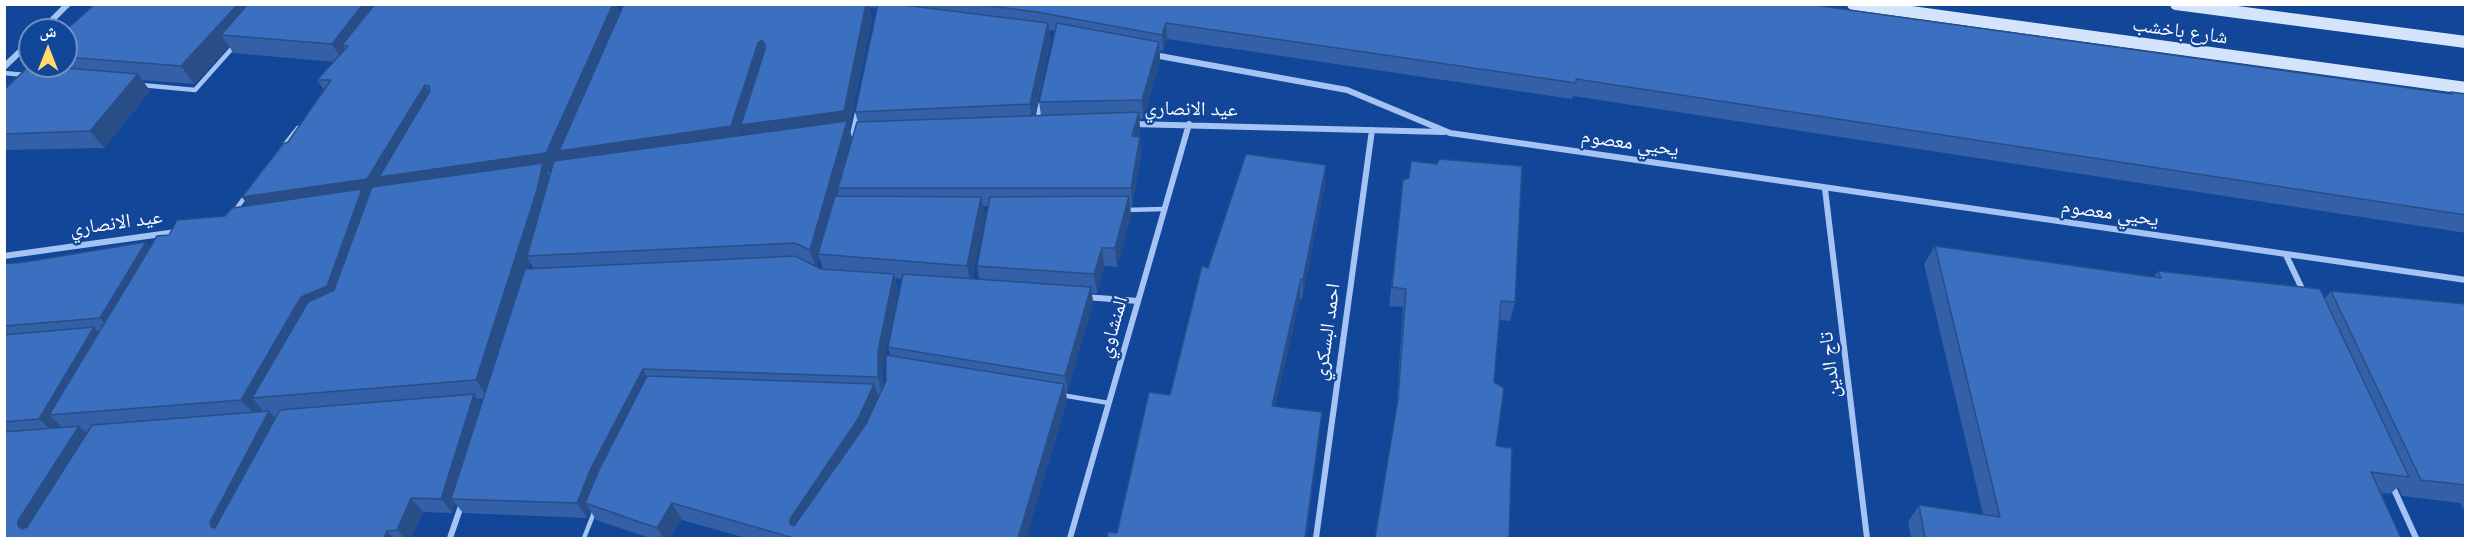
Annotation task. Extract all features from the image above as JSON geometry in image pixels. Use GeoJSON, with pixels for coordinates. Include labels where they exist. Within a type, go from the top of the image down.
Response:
{"type":"FeatureCollection","features":[{"type":"Feature","properties":{"kind":"main road","name":"شارع باخشب"},"geometry":{"type":"LineString","coordinates":[[1853,4],[2466,88]]}},
{"type":"Feature","properties":{"kind":"main road","name":"شارع باخشب"},"geometry":{"type":"LineString","coordinates":[[2176,4],[2466,42]]}},
{"type":"Feature","properties":{"kind":"street"},"geometry":{"type":"LineString","coordinates":[[54,18],[68,4]]}},
{"type":"Feature","properties":{"kind":"street"},"geometry":{"type":"LineString","coordinates":[[4,67],[18,54]]}},
{"type":"Feature","properties":{"kind":"street","name":"يحيي معصوم"},"geometry":{"type":"LineString","coordinates":[[1149,54],[1347,90],[1450,133],[2466,280]]}},
{"type":"Feature","properties":{"kind":"street"},"geometry":{"type":"LineString","coordinates":[[853,135],[860,102]]}},
{"type":"Feature","properties":{"kind":"street","name":"عيد الانصاري"},"geometry":{"type":"LineString","coordinates":[[1120,124],[1189,124],[1450,133]]}},
{"type":"Feature","properties":{"kind":"street","name":"المنشاوي"},"geometry":{"type":"LineString","coordinates":[[1070,538],[1189,124]]}},
{"type":"Feature","properties":{"kind":"street"},"geometry":{"type":"LineString","coordinates":[[1036,126],[1045,126]]}},
{"type":"Feature","properties":{"kind":"street","name":"احمد البسكري"},"geometry":{"type":"LineString","coordinates":[[1316,538],[1372,130]]}},
{"type":"Feature","properties":{"kind":"street","name":"تاج الدين"},"geometry":{"type":"LineString","coordinates":[[1825,189],[1867,538]]}},
{"type":"Feature","properties":{"kind":"street","name":"عيد الانصاري"},"geometry":{"type":"LineString","coordinates":[[4,256],[180,231],[174,241]]}},
{"type":"Feature","properties":{"kind":"street"},"geometry":{"type":"LineString","coordinates":[[2286,255],[2306,298]]}},
{"type":"Feature","properties":{"kind":"street"},"geometry":{"type":"LineString","coordinates":[[1080,297],[1138,301]]}},
{"type":"Feature","properties":{"kind":"street"},"geometry":{"type":"LineString","coordinates":[[2386,473],[2416,538]]}},
{"type":"Feature","properties":{"kind":"street"},"geometry":{"type":"LineString","coordinates":[[450,538],[465,493]]}},
{"type":"Feature","properties":{"kind":"lane"},"geometry":{"type":"LineString","coordinates":[[136,85],[195,90],[240,39]]}},
{"type":"Feature","properties":{"kind":"lane"},"geometry":{"type":"LineString","coordinates":[[1036,126],[1043,93]]}},
{"type":"Feature","properties":{"kind":"lane"},"geometry":{"type":"LineString","coordinates":[[280,151],[301,124]]}},
{"type":"Feature","properties":{"kind":"lane"},"geometry":{"type":"LineString","coordinates":[[853,135],[856,145]]}},
{"type":"Feature","properties":{"kind":"lane"},"geometry":{"type":"LineString","coordinates":[[231,216],[252,188]]}},
{"type":"Feature","properties":{"kind":"lane"},"geometry":{"type":"LineString","coordinates":[[1116,211],[1164,209]]}},
{"type":"Feature","properties":{"kind":"lane"},"geometry":{"type":"LineString","coordinates":[[1050,393],[1108,403]]}},
{"type":"Feature","properties":{"kind":"lane"},"geometry":{"type":"LineString","coordinates":[[584,538],[596,506]]}},
{"type":"Feature","properties":{"kind":"building"},"geometry":{"type":"Polygon","coordinates":[[[95,4],[238,4],[181,66],[78,58],[78,19],[95,4]]]}},
{"type":"Feature","properties":{"kind":"building"},"geometry":{"type":"Polygon","coordinates":[[[248,4],[363,4],[332,44],[221,35],[248,4]]]}},
{"type":"Feature","properties":{"kind":"building"},"geometry":{"type":"Polygon","coordinates":[[[375,4],[613,4],[546,153],[379,177],[430,91],[429,86],[425,85],[367,179],[242,197],[283,144],[288,142],[331,80],[317,80],[348,46],[342,45],[375,4]]]}},
{"type":"Feature","properties":{"kind":"building"},"geometry":{"type":"Polygon","coordinates":[[[624,4],[866,4],[844,111],[741,125],[766,46],[762,40],[758,43],[731,126],[559,151],[624,4]]]}},
{"type":"Feature","properties":{"kind":"building"},"geometry":{"type":"Polygon","coordinates":[[[878,4],[895,4],[1048,23],[1030,104],[855,112],[878,4]]]}},
{"type":"Feature","properties":{"kind":"building"},"geometry":{"type":"Polygon","coordinates":[[[976,4],[1806,4],[2452,94],[2451,92],[2466,94],[2466,215],[1576,79],[1576,83],[1166,23],[1162,35],[1037,12],[976,4]]]}},
{"type":"Feature","properties":{"kind":"building"},"geometry":{"type":"Polygon","coordinates":[[[1057,23],[1159,42],[1142,100],[1039,102],[1057,23]]]}},
{"type":"Feature","properties":{"kind":"building"},"geometry":{"type":"Polygon","coordinates":[[[78,69],[138,74],[90,131],[4,134],[4,90],[18,77],[78,78],[78,69]]]}},
{"type":"Feature","properties":{"kind":"building"},"geometry":{"type":"Polygon","coordinates":[[[1139,112],[1132,136],[1140,137],[1131,188],[838,188],[857,122],[1139,112]]]}},
{"type":"Feature","properties":{"kind":"building"},"geometry":{"type":"Polygon","coordinates":[[[847,121],[810,250],[795,243],[527,256],[554,161],[847,121]]]}},
{"type":"Feature","properties":{"kind":"building"},"geometry":{"type":"Polygon","coordinates":[[[1246,154],[1326,165],[1303,280],[1301,279],[1272,406],[1322,412],[1305,538],[1107,538],[1108,532],[1117,533],[1149,392],[1170,395],[1202,266],[1208,268],[1246,154]]]}},
{"type":"Feature","properties":{"kind":"building"},"geometry":{"type":"Polygon","coordinates":[[[1439,159],[1522,166],[1515,302],[1501,301],[1494,382],[1504,388],[1496,446],[1512,448],[1509,538],[1375,538],[1398,399],[1406,289],[1392,287],[1403,180],[1409,178],[1411,161],[1437,164],[1439,159]]]}},
{"type":"Feature","properties":{"kind":"building"},"geometry":{"type":"Polygon","coordinates":[[[543,163],[537,190],[476,380],[252,398],[308,302],[334,290],[372,187],[543,163]]]}},
{"type":"Feature","properties":{"kind":"building"},"geometry":{"type":"Polygon","coordinates":[[[362,189],[327,286],[301,297],[241,400],[49,415],[157,236],[169,235],[177,220],[225,216],[232,208],[362,189]]]}},
{"type":"Feature","properties":{"kind":"building"},"geometry":{"type":"Polygon","coordinates":[[[835,196],[981,197],[967,266],[818,254],[835,196]]]}},
{"type":"Feature","properties":{"kind":"building"},"geometry":{"type":"Polygon","coordinates":[[[1129,196],[1115,248],[1102,248],[1094,274],[977,266],[990,197],[1129,196]]]}},
{"type":"Feature","properties":{"kind":"building"},"geometry":{"type":"Polygon","coordinates":[[[146,242],[100,318],[4,326],[4,264],[146,242]]]}},
{"type":"Feature","properties":{"kind":"building"},"geometry":{"type":"Polygon","coordinates":[[[1935,246],[2161,278],[2158,271],[2320,289],[2409,477],[2371,472],[2401,538],[1925,538],[1919,505],[2000,517],[1935,246]]]}},
{"type":"Feature","properties":{"kind":"building"},"geometry":{"type":"Polygon","coordinates":[[[795,256],[821,269],[894,274],[878,351],[878,377],[643,369],[591,468],[577,503],[451,499],[525,269],[795,256]]]}},
{"type":"Feature","properties":{"kind":"building"},"geometry":{"type":"Polygon","coordinates":[[[903,274],[1091,287],[1065,376],[888,347],[903,274]]]}},
{"type":"Feature","properties":{"kind":"building"},"geometry":{"type":"Polygon","coordinates":[[[2331,291],[2466,304],[2466,485],[2421,480],[2331,291]]]}},
{"type":"Feature","properties":{"kind":"building"},"geometry":{"type":"Polygon","coordinates":[[[94,327],[39,419],[4,422],[4,335],[94,327]]]}},
{"type":"Feature","properties":{"kind":"building"},"geometry":{"type":"Polygon","coordinates":[[[886,355],[1064,384],[1018,538],[793,538],[672,503],[657,528],[585,503],[599,470],[647,376],[874,384],[858,419],[790,519],[790,524],[794,526],[866,424],[886,381],[886,355]]]}},
{"type":"Feature","properties":{"kind":"building"},"geometry":{"type":"Polygon","coordinates":[[[474,394],[441,499],[411,498],[397,530],[387,531],[384,538],[4,538],[4,432],[79,426],[18,521],[18,526],[22,529],[27,527],[92,425],[269,411],[210,522],[211,527],[215,528],[280,410],[474,394]]]}}]}
